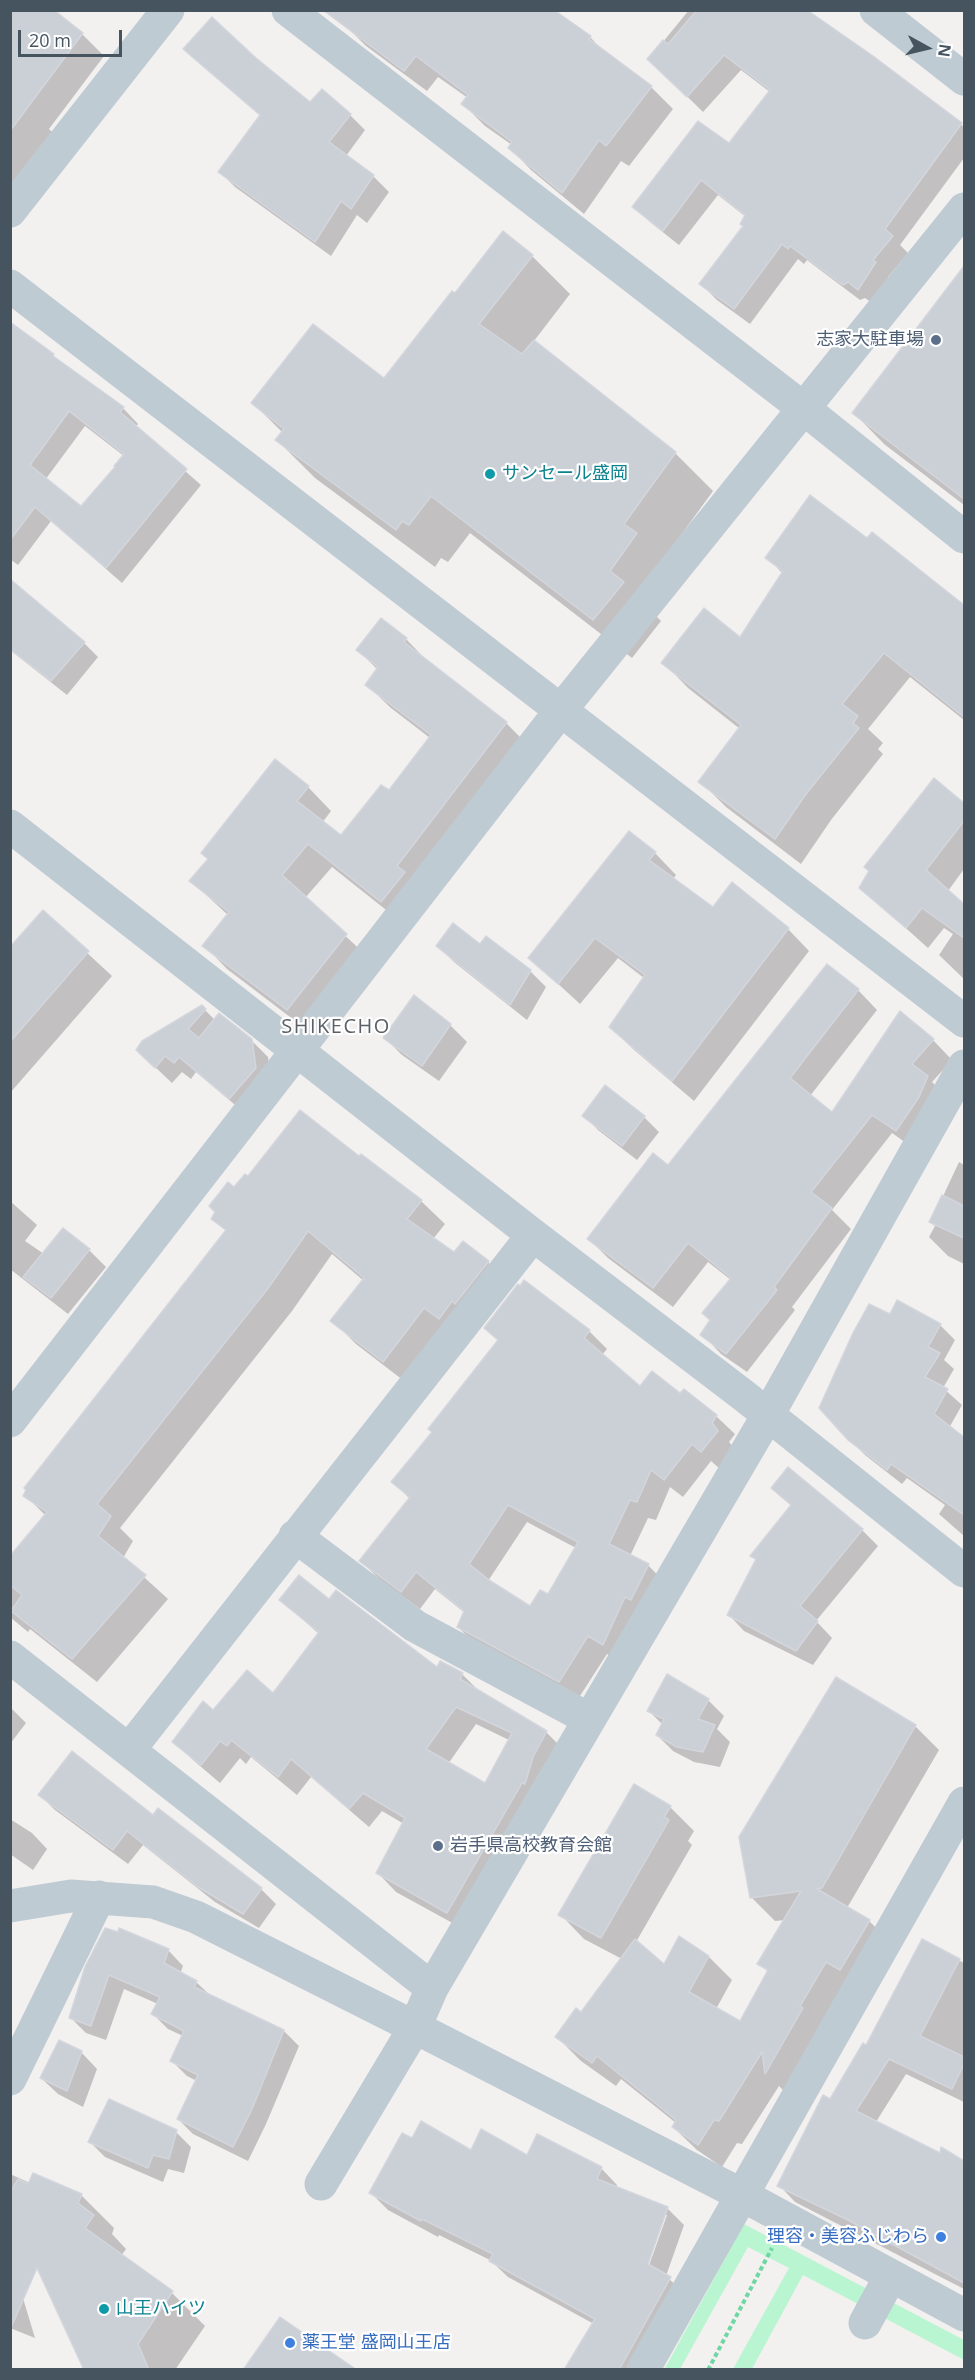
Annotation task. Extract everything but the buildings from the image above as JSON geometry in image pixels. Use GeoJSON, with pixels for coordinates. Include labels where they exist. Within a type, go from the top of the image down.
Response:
{"type":"FeatureCollection","features":[{"type":"Feature","properties":{"kind":"street"},"geometry":{"type":"LineString","coordinates":[[10,211],[168,10]]}},
{"type":"Feature","properties":{"kind":"street"},"geometry":{"type":"LineString","coordinates":[[288,10],[803,408],[964,537]]}},
{"type":"Feature","properties":{"kind":"street"},"geometry":{"type":"LineString","coordinates":[[876,10],[964,79]]}},
{"type":"Feature","properties":{"kind":"street"},"geometry":{"type":"LineString","coordinates":[[10,1421],[288,1066],[298,1050],[561,710],[964,209]]}},
{"type":"Feature","properties":{"kind":"street"},"geometry":{"type":"LineString","coordinates":[[10,286],[964,1021]]}},
{"type":"Feature","properties":{"kind":"street"},"geometry":{"type":"LineString","coordinates":[[10,826],[533,1235],[768,1415],[964,1571]]}},
{"type":"Feature","properties":{"kind":"street"},"geometry":{"type":"LineString","coordinates":[[321,2184],[415,2027],[432,1988],[768,1415],[964,1066]]}},
{"type":"Feature","properties":{"kind":"street"},"geometry":{"type":"LineString","coordinates":[[129,1750],[533,1235]]}},
{"type":"Feature","properties":{"kind":"street"},"geometry":{"type":"LineString","coordinates":[[296,1536],[415,1626],[589,1719]]}},
{"type":"Feature","properties":{"kind":"street"},"geometry":{"type":"LineString","coordinates":[[10,1657],[432,1988]]}},
{"type":"Feature","properties":{"kind":"street"},"geometry":{"type":"LineString","coordinates":[[643,2370],[964,1803]]}},
{"type":"Feature","properties":{"kind":"street"},"geometry":{"type":"LineString","coordinates":[[10,1906],[71,1896],[153,1902],[196,1917],[742,2195],[964,2315]]}},
{"type":"Feature","properties":{"kind":"street"},"geometry":{"type":"LineString","coordinates":[[10,2079],[99,1898]]}},
{"type":"Feature","properties":{"kind":"street"},"geometry":{"type":"LineString","coordinates":[[865,2323],[890,2277]]}},
{"type":"Feature","properties":{"kind":"path"},"geometry":{"type":"LineString","coordinates":[[708,2370],[776,2241]]}},
{"type":"Feature","properties":{"kind":"green space"},"geometry":{"type":"Polygon","coordinates":[[[744,2224],[964,2340],[964,2360],[803,2275],[752,2369],[733,2369],[789,2268],[748,2247],[680,2369],[664,2370],[744,2224]]]}},
{"type":"Feature","properties":{"kind":"place","name":"志家大駐車場"},"geometry":{"type":"Point","coordinates":[936,340]}},
{"type":"Feature","properties":{"kind":"place","name":"サンセール盛岡"},"geometry":{"type":"Point","coordinates":[490,474]}},
{"type":"Feature","properties":{"kind":"place","name":"岩手県高校教育会館"},"geometry":{"type":"Point","coordinates":[438,1846]}},
{"type":"Feature","properties":{"kind":"place","name":"理容・美容ふじわら"},"geometry":{"type":"Point","coordinates":[941,2237]}},
{"type":"Feature","properties":{"kind":"place","name":"山王ハイツ"},"geometry":{"type":"Point","coordinates":[104,2309]}},
{"type":"Feature","properties":{"kind":"place","name":"薬王堂 盛岡山王店"},"geometry":{"type":"Point","coordinates":[290,2343]}},
{"type":"Feature","properties":{"kind":"district","name":"SHIKECHO"},"geometry":{"type":"Point","coordinates":[336,1027]}}]}
